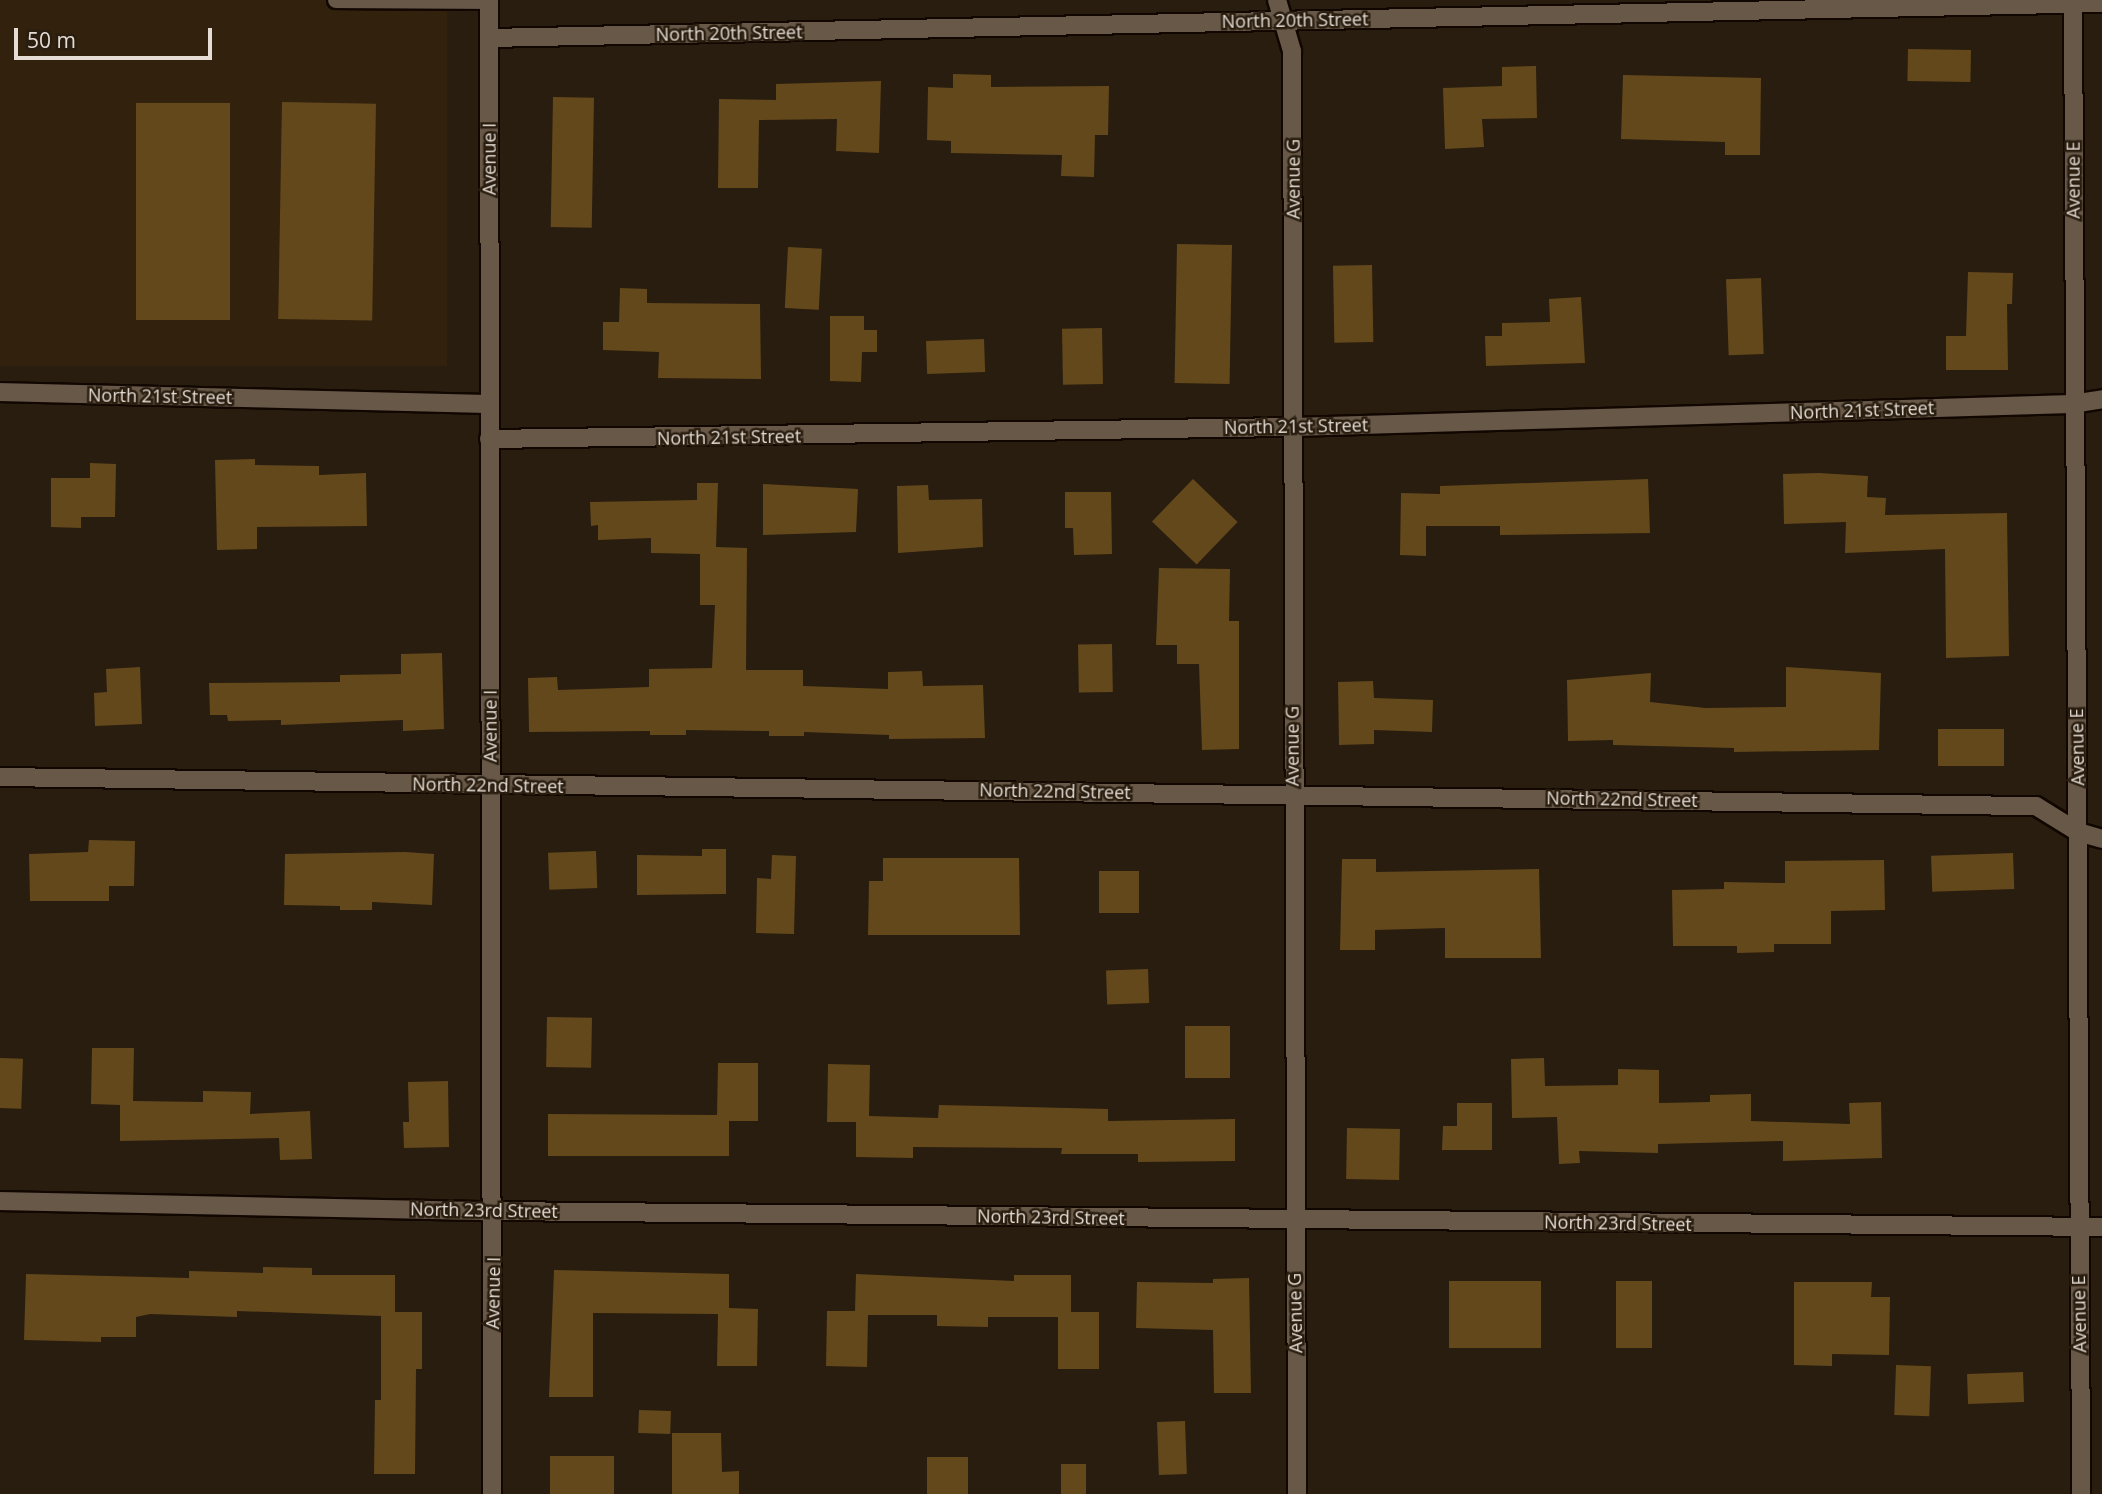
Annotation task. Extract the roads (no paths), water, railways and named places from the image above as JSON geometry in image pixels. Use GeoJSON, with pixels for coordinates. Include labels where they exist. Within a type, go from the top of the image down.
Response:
{"type":"FeatureCollection","features":[{"type":"Feature","properties":{"kind":"street","name":"Avenue G"},"geometry":{"type":"LineString","coordinates":[[1277,0],[1293,51],[1293,1220],[1297,1494]]}},
{"type":"Feature","properties":{"kind":"street","name":"Avenue I"},"geometry":{"type":"LineString","coordinates":[[489,1],[490,785],[494,1211],[492,1494]]}},
{"type":"Feature","properties":{"kind":"street","name":"Avenue E"},"geometry":{"type":"LineString","coordinates":[[2073,1],[2072,404],[2078,832],[2081,1494]]}},
{"type":"Feature","properties":{"kind":"street","name":"North 20th Street"},"geometry":{"type":"LineString","coordinates":[[489,38],[2102,2]]}},
{"type":"Feature","properties":{"kind":"street","name":"North 21st Street"},"geometry":{"type":"LineString","coordinates":[[0,393],[489,404]]}},
{"type":"Feature","properties":{"kind":"street","name":"North 21st Street"},"geometry":{"type":"LineString","coordinates":[[489,439],[1293,427],[2072,404],[2102,399]]}},
{"type":"Feature","properties":{"kind":"street","name":"North 22nd Street"},"geometry":{"type":"LineString","coordinates":[[0,777],[2036,806],[2078,832],[2102,839]]}},
{"type":"Feature","properties":{"kind":"street","name":"North 23rd Street"},"geometry":{"type":"LineString","coordinates":[[0,1201],[494,1211],[2102,1227]]}},
{"type":"Feature","properties":{"kind":"lane"},"geometry":{"type":"LineString","coordinates":[[337,0],[489,1]]}}]}
